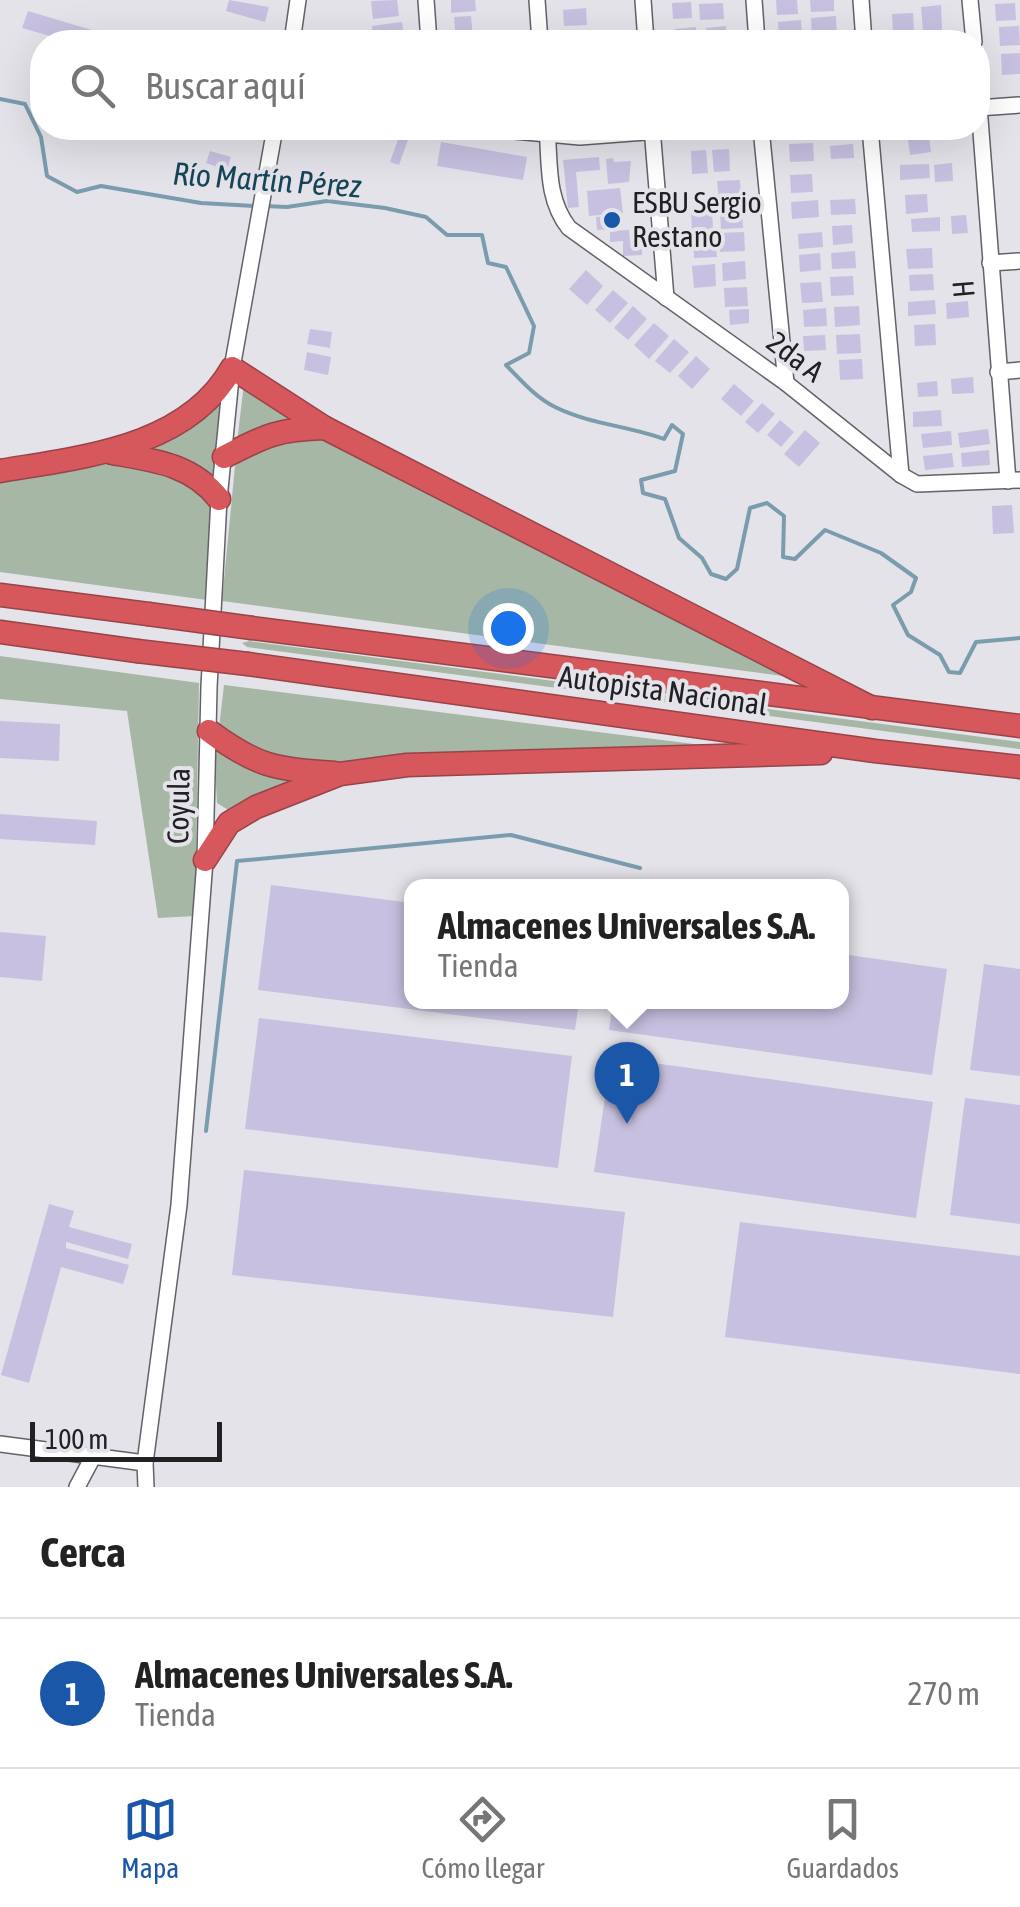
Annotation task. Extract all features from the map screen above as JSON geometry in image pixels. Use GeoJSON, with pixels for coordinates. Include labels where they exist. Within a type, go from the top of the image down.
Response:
{"type":"FeatureCollection","features":[{"type":"Feature","properties":{"kind":"highway"},"geometry":{"type":"LineString","coordinates":[[0,471],[111,452],[150,436],[203,406],[232,368],[325,428],[872,708]]}},
{"type":"Feature","properties":{"kind":"highway"},"geometry":{"type":"LineString","coordinates":[[224,457],[266,434],[290,428],[325,428]]}},
{"type":"Feature","properties":{"kind":"highway"},"geometry":{"type":"LineString","coordinates":[[111,452],[167,462],[206,483],[219,499]]}},
{"type":"Feature","properties":{"kind":"highway","name":"Autopista Nacional"},"geometry":{"type":"LineString","coordinates":[[0,595],[1020,726]]}},
{"type":"Feature","properties":{"kind":"highway","name":"Autopista Nacional"},"geometry":{"type":"LineString","coordinates":[[0,632],[875,751],[1020,766]]}},
{"type":"Feature","properties":{"kind":"highway"},"geometry":{"type":"LineString","coordinates":[[208,731],[241,755],[270,766],[340,774]]}},
{"type":"Feature","properties":{"kind":"highway"},"geometry":{"type":"LineString","coordinates":[[206,860],[229,824],[256,807],[340,774],[407,765],[875,751]]}},
{"type":"Feature","properties":{"kind":"street"},"geometry":{"type":"LineString","coordinates":[[294,30],[298,0]]}},
{"type":"Feature","properties":{"kind":"street"},"geometry":{"type":"LineString","coordinates":[[426,0],[428,30]]}},
{"type":"Feature","properties":{"kind":"street"},"geometry":{"type":"LineString","coordinates":[[537,0],[539,30]]}},
{"type":"Feature","properties":{"kind":"street"},"geometry":{"type":"LineString","coordinates":[[643,0],[645,30]]}},
{"type":"Feature","properties":{"kind":"street"},"geometry":{"type":"LineString","coordinates":[[754,0],[757,30]]}},
{"type":"Feature","properties":{"kind":"street"},"geometry":{"type":"LineString","coordinates":[[861,0],[863,30]]}},
{"type":"Feature","properties":{"kind":"street"},"geometry":{"type":"LineString","coordinates":[[970,0],[973,30]]}},
{"type":"Feature","properties":{"kind":"street"},"geometry":{"type":"LineString","coordinates":[[990,107],[1020,105]]}},
{"type":"Feature","properties":{"kind":"street","name":"Coyula"},"geometry":{"type":"LineString","coordinates":[[146,1487],[145,1463],[179,1205],[206,860],[219,499],[232,368],[273,140]]}},
{"type":"Feature","properties":{"kind":"street","name":"2da A"},"geometry":{"type":"LineString","coordinates":[[548,140],[552,197],[557,213],[569,228],[786,382],[901,475],[917,484],[1014,481]]}},
{"type":"Feature","properties":{"kind":"street"},"geometry":{"type":"LineString","coordinates":[[653,140],[666,298]]}},
{"type":"Feature","properties":{"kind":"street"},"geometry":{"type":"LineString","coordinates":[[762,140],[786,382]]}},
{"type":"Feature","properties":{"kind":"street"},"geometry":{"type":"LineString","coordinates":[[871,140],[901,475]]}},
{"type":"Feature","properties":{"kind":"street","name":"H"},"geometry":{"type":"LineString","coordinates":[[980,140],[998,372],[1014,481]]}},
{"type":"Feature","properties":{"kind":"street"},"geometry":{"type":"LineString","coordinates":[[990,263],[1020,261]]}},
{"type":"Feature","properties":{"kind":"street"},"geometry":{"type":"LineString","coordinates":[[998,372],[1020,370]]}},
{"type":"Feature","properties":{"kind":"street"},"geometry":{"type":"LineString","coordinates":[[0,1444],[145,1463]]}},
{"type":"Feature","properties":{"kind":"street"},"geometry":{"type":"LineString","coordinates":[[77,1487],[94,1455]]}},
{"type":"Feature","properties":{"kind":"green space"},"geometry":{"type":"Polygon","coordinates":[[[244,383],[310,422],[237,443],[244,383]]]}},
{"type":"Feature","properties":{"kind":"green space"},"geometry":{"type":"Polygon","coordinates":[[[225,390],[215,485],[135,449],[225,390]]]}},
{"type":"Feature","properties":{"kind":"green space"},"geometry":{"type":"Polygon","coordinates":[[[326,437],[783,676],[222,601],[235,466],[257,444],[326,437]]]}},
{"type":"Feature","properties":{"kind":"green space"},"geometry":{"type":"Polygon","coordinates":[[[119,460],[168,470],[215,505],[207,600],[0,572],[0,477],[119,460]]]}},
{"type":"Feature","properties":{"kind":"green space"},"geometry":{"type":"Polygon","coordinates":[[[242,643],[1020,742],[1020,749],[247,647],[242,643]]]}},
{"type":"Feature","properties":{"kind":"green space"},"geometry":{"type":"Polygon","coordinates":[[[0,656],[199,683],[195,916],[158,918],[127,711],[0,699],[0,656]]]}},
{"type":"Feature","properties":{"kind":"green space"},"geometry":{"type":"Polygon","coordinates":[[[224,685],[734,749],[339,766],[261,754],[219,728],[224,685]]]}},
{"type":"Feature","properties":{"kind":"green space"},"geometry":{"type":"Polygon","coordinates":[[[214,746],[310,781],[233,813],[217,803],[214,746]]]}},
{"type":"Feature","properties":{"kind":"building"},"geometry":{"type":"Polygon","coordinates":[[[229,0],[269,7],[265,22],[226,11],[229,0]]]}},
{"type":"Feature","properties":{"kind":"building"},"geometry":{"type":"Polygon","coordinates":[[[397,0],[399,16],[373,19],[371,1],[397,0]]]}},
{"type":"Feature","properties":{"kind":"building"},"geometry":{"type":"Polygon","coordinates":[[[451,0],[475,0],[476,11],[451,13],[451,0]]]}},
{"type":"Feature","properties":{"kind":"building"},"geometry":{"type":"Polygon","coordinates":[[[776,0],[797,0],[798,14],[777,15],[776,0]]]}},
{"type":"Feature","properties":{"kind":"building"},"geometry":{"type":"Polygon","coordinates":[[[810,0],[834,0],[834,11],[811,12],[810,0]]]}},
{"type":"Feature","properties":{"kind":"building"},"geometry":{"type":"Polygon","coordinates":[[[691,2],[692,18],[673,19],[672,3],[691,2]]]}},
{"type":"Feature","properties":{"kind":"building"},"geometry":{"type":"Polygon","coordinates":[[[723,3],[724,19],[700,20],[699,4],[723,3]]]}},
{"type":"Feature","properties":{"kind":"building"},"geometry":{"type":"Polygon","coordinates":[[[1015,3],[1016,20],[996,21],[995,4],[1015,3]]]}},
{"type":"Feature","properties":{"kind":"building"},"geometry":{"type":"Polygon","coordinates":[[[941,5],[942,30],[923,30],[921,7],[941,5]]]}},
{"type":"Feature","properties":{"kind":"building"},"geometry":{"type":"Polygon","coordinates":[[[586,8],[587,25],[564,26],[563,10],[586,8]]]}},
{"type":"Feature","properties":{"kind":"building"},"geometry":{"type":"Polygon","coordinates":[[[28,11],[92,30],[30,30],[22,28],[28,11]]]}},
{"type":"Feature","properties":{"kind":"building"},"geometry":{"type":"Polygon","coordinates":[[[913,13],[914,30],[893,30],[892,14],[913,13]]]}},
{"type":"Feature","properties":{"kind":"building"},"geometry":{"type":"Polygon","coordinates":[[[471,16],[472,30],[455,30],[454,17],[471,16]]]}},
{"type":"Feature","properties":{"kind":"building"},"geometry":{"type":"Polygon","coordinates":[[[836,16],[837,30],[812,30],[811,18],[836,16]]]}},
{"type":"Feature","properties":{"kind":"building"},"geometry":{"type":"Polygon","coordinates":[[[801,20],[802,30],[778,30],[778,22],[801,20]]]}},
{"type":"Feature","properties":{"kind":"building"},"geometry":{"type":"Polygon","coordinates":[[[402,22],[403,30],[372,30],[372,26],[402,22]]]}},
{"type":"Feature","properties":{"kind":"building"},"geometry":{"type":"Polygon","coordinates":[[[1019,26],[1020,45],[1000,46],[999,27],[1019,26]]]}},
{"type":"Feature","properties":{"kind":"building"},"geometry":{"type":"Polygon","coordinates":[[[1020,53],[1020,74],[1002,75],[1001,54],[1020,53]]]}},
{"type":"Feature","properties":{"kind":"building"},"geometry":{"type":"Polygon","coordinates":[[[398,140],[408,140],[399,165],[390,162],[398,140]]]}},
{"type":"Feature","properties":{"kind":"building"},"geometry":{"type":"Polygon","coordinates":[[[908,140],[930,140],[931,152],[910,155],[908,140]]]}},
{"type":"Feature","properties":{"kind":"building"},"geometry":{"type":"Polygon","coordinates":[[[441,142],[527,157],[523,180],[437,166],[441,142]]]}},
{"type":"Feature","properties":{"kind":"building"},"geometry":{"type":"Polygon","coordinates":[[[813,143],[814,161],[790,162],[789,144],[813,143]]]}},
{"type":"Feature","properties":{"kind":"building"},"geometry":{"type":"Polygon","coordinates":[[[853,144],[854,158],[831,159],[830,146],[853,144]]]}},
{"type":"Feature","properties":{"kind":"building"},"geometry":{"type":"Polygon","coordinates":[[[729,149],[730,171],[714,172],[712,150],[729,149]]]}},
{"type":"Feature","properties":{"kind":"building"},"geometry":{"type":"Polygon","coordinates":[[[706,150],[708,173],[692,174],[691,151],[706,150]]]}},
{"type":"Feature","properties":{"kind":"building"},"geometry":{"type":"Polygon","coordinates":[[[210,151],[231,157],[227,170],[206,163],[210,151]]]}},
{"type":"Feature","properties":{"kind":"building"},"geometry":{"type":"Polygon","coordinates":[[[599,157],[600,170],[576,172],[579,207],[568,208],[563,160],[599,157]]]}},
{"type":"Feature","properties":{"kind":"building"},"geometry":{"type":"Polygon","coordinates":[[[613,158],[614,162],[631,161],[629,182],[608,184],[606,159],[613,158]]]}},
{"type":"Feature","properties":{"kind":"building"},"geometry":{"type":"Polygon","coordinates":[[[952,163],[953,181],[935,182],[934,165],[952,163]]]}},
{"type":"Feature","properties":{"kind":"building"},"geometry":{"type":"Polygon","coordinates":[[[929,164],[930,178],[900,180],[900,165],[929,164]]]}},
{"type":"Feature","properties":{"kind":"building"},"geometry":{"type":"Polygon","coordinates":[[[812,174],[813,192],[791,193],[790,175],[812,174]]]}},
{"type":"Feature","properties":{"kind":"building"},"geometry":{"type":"Polygon","coordinates":[[[740,180],[741,200],[719,201],[717,181],[740,180]]]}},
{"type":"Feature","properties":{"kind":"building"},"geometry":{"type":"Polygon","coordinates":[[[620,188],[623,213],[589,216],[587,191],[620,188]]]}},
{"type":"Feature","properties":{"kind":"building"},"geometry":{"type":"Polygon","coordinates":[[[927,194],[928,212],[906,214],[905,195],[927,194]]]}},
{"type":"Feature","properties":{"kind":"building"},"geometry":{"type":"Polygon","coordinates":[[[855,199],[856,214],[831,215],[830,200],[855,199]]]}},
{"type":"Feature","properties":{"kind":"building"},"geometry":{"type":"Polygon","coordinates":[[[818,200],[819,217],[792,219],[791,202],[818,200]]]}},
{"type":"Feature","properties":{"kind":"building"},"geometry":{"type":"Polygon","coordinates":[[[712,210],[713,229],[692,230],[691,211],[712,210]]]}},
{"type":"Feature","properties":{"kind":"building"},"geometry":{"type":"Polygon","coordinates":[[[742,211],[743,228],[721,229],[720,212],[742,211]]]}},
{"type":"Feature","properties":{"kind":"building"},"geometry":{"type":"Polygon","coordinates":[[[615,215],[616,229],[597,230],[596,217],[615,215]]]}},
{"type":"Feature","properties":{"kind":"building"},"geometry":{"type":"Polygon","coordinates":[[[966,215],[968,233],[952,234],[951,216],[966,215]]]}},
{"type":"Feature","properties":{"kind":"building"},"geometry":{"type":"Polygon","coordinates":[[[940,217],[940,231],[912,232],[911,219],[940,217]]]}},
{"type":"Feature","properties":{"kind":"building"},"geometry":{"type":"Polygon","coordinates":[[[852,225],[853,243],[833,245],[832,226],[852,225]]]}},
{"type":"Feature","properties":{"kind":"building"},"geometry":{"type":"Polygon","coordinates":[[[629,230],[630,241],[642,240],[642,255],[623,256],[623,241],[610,242],[610,231],[629,230]]]}},
{"type":"Feature","properties":{"kind":"building"},"geometry":{"type":"Polygon","coordinates":[[[744,232],[745,251],[720,252],[719,233],[744,232]]]}},
{"type":"Feature","properties":{"kind":"building"},"geometry":{"type":"Polygon","coordinates":[[[822,232],[823,247],[799,249],[798,234],[822,232]]]}},
{"type":"Feature","properties":{"kind":"building"},"geometry":{"type":"Polygon","coordinates":[[[715,236],[717,257],[694,258],[693,238],[715,236]]]}},
{"type":"Feature","properties":{"kind":"building"},"geometry":{"type":"Polygon","coordinates":[[[932,248],[933,268],[908,269],[906,249],[932,248]]]}},
{"type":"Feature","properties":{"kind":"building"},"geometry":{"type":"Polygon","coordinates":[[[855,251],[856,268],[832,269],[831,253],[855,251]]]}},
{"type":"Feature","properties":{"kind":"building"},"geometry":{"type":"Polygon","coordinates":[[[820,253],[821,270],[800,272],[799,255],[820,253]]]}},
{"type":"Feature","properties":{"kind":"building"},"geometry":{"type":"Polygon","coordinates":[[[745,261],[746,279],[723,281],[722,263],[745,261]]]}},
{"type":"Feature","properties":{"kind":"building"},"geometry":{"type":"Polygon","coordinates":[[[715,264],[716,286],[694,288],[692,266],[715,264]]]}},
{"type":"Feature","properties":{"kind":"building"},"geometry":{"type":"Polygon","coordinates":[[[586,270],[603,286],[587,305],[569,289],[586,270]]]}},
{"type":"Feature","properties":{"kind":"building"},"geometry":{"type":"Polygon","coordinates":[[[933,274],[934,290],[910,291],[909,275],[933,274]]]}},
{"type":"Feature","properties":{"kind":"building"},"geometry":{"type":"Polygon","coordinates":[[[853,276],[854,295],[831,296],[830,277],[853,276]]]}},
{"type":"Feature","properties":{"kind":"building"},"geometry":{"type":"Polygon","coordinates":[[[821,282],[823,302],[802,303],[800,283],[821,282]]]}},
{"type":"Feature","properties":{"kind":"building"},"geometry":{"type":"Polygon","coordinates":[[[747,287],[748,306],[725,307],[724,288],[747,287]]]}},
{"type":"Feature","properties":{"kind":"building"},"geometry":{"type":"Polygon","coordinates":[[[613,290],[628,303],[610,323],[595,310],[613,290]]]}},
{"type":"Feature","properties":{"kind":"building"},"geometry":{"type":"Polygon","coordinates":[[[935,300],[936,314],[908,316],[908,302],[935,300]]]}},
{"type":"Feature","properties":{"kind":"building"},"geometry":{"type":"Polygon","coordinates":[[[968,301],[969,317],[947,319],[946,303],[968,301]]]}},
{"type":"Feature","properties":{"kind":"building"},"geometry":{"type":"Polygon","coordinates":[[[633,306],[647,319],[628,340],[614,328],[633,306]]]}},
{"type":"Feature","properties":{"kind":"building"},"geometry":{"type":"Polygon","coordinates":[[[859,306],[860,325],[835,327],[834,307],[859,306]]]}},
{"type":"Feature","properties":{"kind":"building"},"geometry":{"type":"Polygon","coordinates":[[[826,308],[827,326],[804,327],[803,310],[826,308]]]}},
{"type":"Feature","properties":{"kind":"building"},"geometry":{"type":"Polygon","coordinates":[[[749,309],[749,323],[730,325],[729,310],[749,309]]]}},
{"type":"Feature","properties":{"kind":"building"},"geometry":{"type":"Polygon","coordinates":[[[654,323],[669,336],[649,359],[634,345],[654,323]]]}},
{"type":"Feature","properties":{"kind":"building"},"geometry":{"type":"Polygon","coordinates":[[[935,324],[936,345],[915,346],[914,325],[935,324]]]}},
{"type":"Feature","properties":{"kind":"building"},"geometry":{"type":"Polygon","coordinates":[[[310,329],[332,332],[330,348],[307,344],[310,329]]]}},
{"type":"Feature","properties":{"kind":"building"},"geometry":{"type":"Polygon","coordinates":[[[860,334],[861,353],[837,354],[836,335],[860,334]]]}},
{"type":"Feature","properties":{"kind":"building"},"geometry":{"type":"Polygon","coordinates":[[[825,335],[826,350],[804,351],[803,336],[825,335]]]}},
{"type":"Feature","properties":{"kind":"building"},"geometry":{"type":"Polygon","coordinates":[[[674,339],[689,352],[670,373],[655,361],[674,339]]]}},
{"type":"Feature","properties":{"kind":"building"},"geometry":{"type":"Polygon","coordinates":[[[307,352],[331,357],[328,375],[304,370],[307,352]]]}},
{"type":"Feature","properties":{"kind":"building"},"geometry":{"type":"Polygon","coordinates":[[[696,356],[710,369],[692,389],[678,376],[696,356]]]}},
{"type":"Feature","properties":{"kind":"building"},"geometry":{"type":"Polygon","coordinates":[[[862,359],[863,379],[840,380],[839,360],[862,359]]]}},
{"type":"Feature","properties":{"kind":"building"},"geometry":{"type":"Polygon","coordinates":[[[973,377],[974,393],[952,394],[951,379],[973,377]]]}},
{"type":"Feature","properties":{"kind":"building"},"geometry":{"type":"Polygon","coordinates":[[[937,381],[938,396],[918,397],[917,383],[937,381]]]}},
{"type":"Feature","properties":{"kind":"building"},"geometry":{"type":"Polygon","coordinates":[[[734,384],[754,401],[741,416],[721,399],[734,384]]]}},
{"type":"Feature","properties":{"kind":"building"},"geometry":{"type":"Polygon","coordinates":[[[762,403],[775,414],[758,433],[745,422],[762,403]]]}},
{"type":"Feature","properties":{"kind":"building"},"geometry":{"type":"Polygon","coordinates":[[[941,410],[942,426],[913,427],[913,412],[941,410]]]}},
{"type":"Feature","properties":{"kind":"building"},"geometry":{"type":"Polygon","coordinates":[[[780,420],[794,432],[781,447],[767,435],[780,420]]]}},
{"type":"Feature","properties":{"kind":"building"},"geometry":{"type":"Polygon","coordinates":[[[988,429],[990,444],[960,448],[958,433],[988,429]]]}},
{"type":"Feature","properties":{"kind":"building"},"geometry":{"type":"Polygon","coordinates":[[[805,430],[820,443],[799,467],[784,454],[805,430]]]}},
{"type":"Feature","properties":{"kind":"building"},"geometry":{"type":"Polygon","coordinates":[[[951,431],[952,445],[923,448],[921,434],[951,431]]]}},
{"type":"Feature","properties":{"kind":"building"},"geometry":{"type":"Polygon","coordinates":[[[989,450],[990,465],[962,467],[961,453],[989,450]]]}},
{"type":"Feature","properties":{"kind":"building"},"geometry":{"type":"Polygon","coordinates":[[[952,453],[954,467],[925,470],[923,456],[952,453]]]}},
{"type":"Feature","properties":{"kind":"building"},"geometry":{"type":"Polygon","coordinates":[[[1012,505],[1014,533],[993,534],[992,506],[1012,505]]]}},
{"type":"Feature","properties":{"kind":"building"},"geometry":{"type":"Polygon","coordinates":[[[0,721],[60,724],[59,761],[0,758],[0,721]]]}},
{"type":"Feature","properties":{"kind":"building"},"geometry":{"type":"Polygon","coordinates":[[[0,814],[97,821],[95,845],[0,839],[0,814]]]}},
{"type":"Feature","properties":{"kind":"building"},"geometry":{"type":"Polygon","coordinates":[[[271,885],[404,902],[404,1008],[258,990],[271,885]]]}},
{"type":"Feature","properties":{"kind":"building"},"geometry":{"type":"Polygon","coordinates":[[[0,932],[46,936],[42,981],[0,977],[0,932]]]}},
{"type":"Feature","properties":{"kind":"building"},"geometry":{"type":"Polygon","coordinates":[[[849,955],[947,969],[932,1075],[609,1030],[612,1009],[849,1009],[849,955]]]}},
{"type":"Feature","properties":{"kind":"building"},"geometry":{"type":"Polygon","coordinates":[[[984,964],[1020,969],[1020,1076],[970,1070],[984,964]]]}},
{"type":"Feature","properties":{"kind":"building"},"geometry":{"type":"Polygon","coordinates":[[[409,1009],[578,1009],[575,1030],[409,1009]]]}},
{"type":"Feature","properties":{"kind":"building"},"geometry":{"type":"Polygon","coordinates":[[[259,1018],[572,1056],[558,1168],[245,1129],[259,1018]]]}},
{"type":"Feature","properties":{"kind":"building"},"geometry":{"type":"Polygon","coordinates":[[[611,1057],[933,1102],[916,1218],[594,1172],[611,1057]]]}},
{"type":"Feature","properties":{"kind":"building"},"geometry":{"type":"Polygon","coordinates":[[[965,1098],[1020,1105],[1020,1224],[950,1215],[965,1098]]]}},
{"type":"Feature","properties":{"kind":"building"},"geometry":{"type":"Polygon","coordinates":[[[244,1170],[625,1212],[613,1317],[232,1275],[244,1170]]]}},
{"type":"Feature","properties":{"kind":"building"},"geometry":{"type":"Polygon","coordinates":[[[49,1204],[74,1211],[69,1227],[132,1244],[128,1259],[66,1242],[66,1248],[129,1265],[123,1284],[61,1267],[29,1383],[1,1375],[49,1204]]]}},
{"type":"Feature","properties":{"kind":"building"},"geometry":{"type":"Polygon","coordinates":[[[740,1222],[1020,1256],[1020,1374],[725,1337],[740,1222]]]}},
{"type":"Feature","properties":{"kind":"waterway","name":"Río Martín Pérez"},"geometry":{"type":"LineString","coordinates":[[0,99],[25,104],[30,114]]}},
{"type":"Feature","properties":{"kind":"waterway","name":"Río Martín Pérez"},"geometry":{"type":"LineString","coordinates":[[41,140],[47,176],[77,192],[101,186],[201,203],[254,206]]}},
{"type":"Feature","properties":{"kind":"waterway","name":"Río Martín Pérez"},"geometry":{"type":"LineString","coordinates":[[264,206],[327,201],[385,208],[426,217],[447,235],[482,235],[488,263],[506,267],[534,326],[529,353],[506,365],[523,382],[548,403],[568,413],[664,439],[672,425],[683,434],[675,471],[641,480],[643,493],[665,499],[679,538],[702,558],[711,574],[726,579],[737,569],[750,508],[767,503],[784,516],[783,557],[795,559],[825,530],[881,553],[916,578],[911,592],[893,605],[908,635],[940,655],[949,672],[960,673],[976,642],[1020,638]]}},
{"type":"Feature","properties":{"kind":"waterway"},"geometry":{"type":"LineString","coordinates":[[206,1131],[237,861],[511,835],[640,868]]}},
{"type":"Feature","properties":{"kind":"place","name":"ESBU Sergio Restano"},"geometry":{"type":"Point","coordinates":[612,220]}},
{"type":"Feature","properties":{"kind":"place","name":"Almacenes Universales S.A."},"geometry":{"type":"Point","coordinates":[627,1124]}}]}
